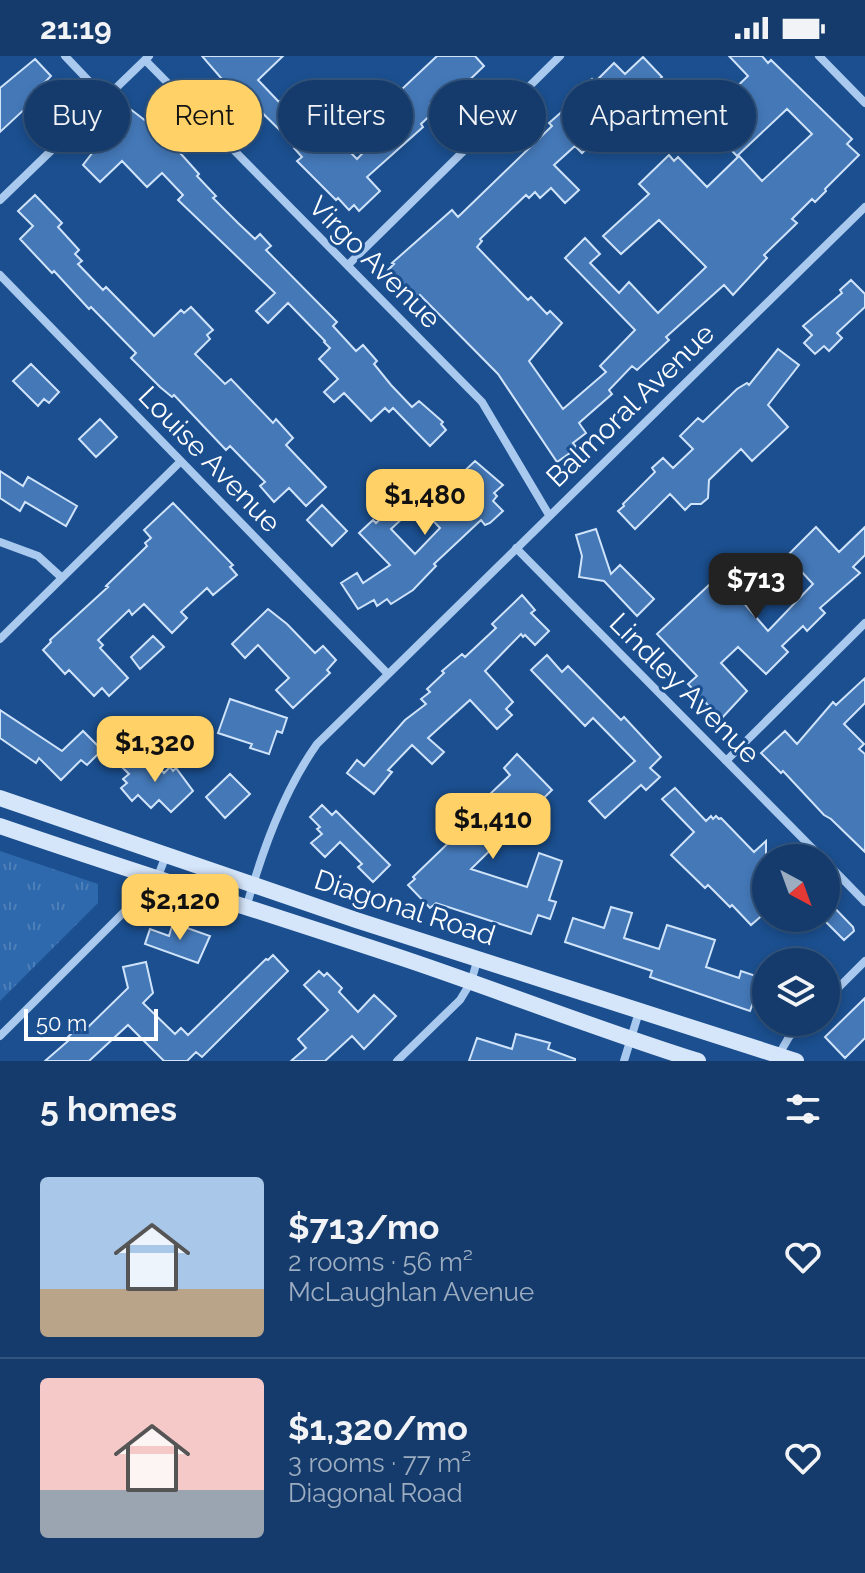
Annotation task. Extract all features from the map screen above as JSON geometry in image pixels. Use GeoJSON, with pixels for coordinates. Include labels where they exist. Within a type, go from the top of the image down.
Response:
{"type":"FeatureCollection","features":[{"type":"Feature","properties":{"kind":"main road","name":"Diagonal Road"},"geometry":{"type":"LineString","coordinates":[[0,798],[356,920],[777,1058],[796,1061]]}},
{"type":"Feature","properties":{"kind":"main road","name":"Diagonal Road"},"geometry":{"type":"LineString","coordinates":[[0,826],[471,982],[698,1061]]}},
{"type":"Feature","properties":{"kind":"street"},"geometry":{"type":"LineString","coordinates":[[65,56],[88,80]]}},
{"type":"Feature","properties":{"kind":"street"},"geometry":{"type":"LineString","coordinates":[[348,265],[560,56]]}},
{"type":"Feature","properties":{"kind":"street"},"geometry":{"type":"LineString","coordinates":[[819,56],[865,103]]}},
{"type":"Feature","properties":{"kind":"street"},"geometry":{"type":"LineString","coordinates":[[124,80],[147,58]]}},
{"type":"Feature","properties":{"kind":"street","name":"Virgo Avenue"},"geometry":{"type":"LineString","coordinates":[[147,58],[482,402],[549,515]]}},
{"type":"Feature","properties":{"kind":"street"},"geometry":{"type":"LineString","coordinates":[[0,200],[49,152]]}},
{"type":"Feature","properties":{"kind":"street","name":"Balmoral Avenue"},"geometry":{"type":"LineString","coordinates":[[246,909],[253,883],[299,769],[317,744],[865,207]]}},
{"type":"Feature","properties":{"kind":"street","name":"Louise Avenue"},"geometry":{"type":"LineString","coordinates":[[0,275],[388,674]]}},
{"type":"Feature","properties":{"kind":"street"},"geometry":{"type":"LineString","coordinates":[[0,639],[181,461]]}},
{"type":"Feature","properties":{"kind":"street"},"geometry":{"type":"LineString","coordinates":[[0,542],[38,556],[61,577]]}},
{"type":"Feature","properties":{"kind":"street","name":"Lindley Avenue"},"geometry":{"type":"LineString","coordinates":[[516,548],[808,844]]}},
{"type":"Feature","properties":{"kind":"street"},"geometry":{"type":"LineString","coordinates":[[726,761],[865,623]]}},
{"type":"Feature","properties":{"kind":"street"},"geometry":{"type":"LineString","coordinates":[[0,1036],[157,879],[166,854]]}},
{"type":"Feature","properties":{"kind":"street","name":"Lindley Avenue"},"geometry":{"type":"LineString","coordinates":[[840,876],[865,902]]}},
{"type":"Feature","properties":{"kind":"street"},"geometry":{"type":"LineString","coordinates":[[397,1061],[460,1000],[471,982],[478,958]]}},
{"type":"Feature","properties":{"kind":"street"},"geometry":{"type":"LineString","coordinates":[[840,986],[865,961]]}},
{"type":"Feature","properties":{"kind":"street"},"geometry":{"type":"LineString","coordinates":[[624,1061],[639,1012]]}},
{"type":"Feature","properties":{"kind":"street"},"geometry":{"type":"LineString","coordinates":[[777,1058],[790,1036]]}},
{"type":"Feature","properties":{"kind":"green space"},"geometry":{"type":"Polygon","coordinates":[[[0,851],[98,884],[98,903],[0,1001],[0,851]]]}},
{"type":"Feature","properties":{"kind":"building"},"geometry":{"type":"Polygon","coordinates":[[[202,56],[283,56],[258,80],[223,80],[202,56]]]}},
{"type":"Feature","properties":{"kind":"building"},"geometry":{"type":"Polygon","coordinates":[[[437,56],[475,56],[484,66],[469,80],[429,80],[429,117],[421,124],[423,127],[413,136],[412,80],[437,56]]]}},
{"type":"Feature","properties":{"kind":"building"},"geometry":{"type":"Polygon","coordinates":[[[729,56],[762,56],[768,63],[771,60],[852,139],[847,144],[859,155],[815,202],[812,199],[792,219],[797,223],[764,255],[767,258],[733,295],[724,285],[666,337],[669,340],[637,370],[632,366],[609,390],[612,394],[579,423],[586,433],[573,443],[577,448],[557,462],[498,374],[420,295],[416,300],[388,270],[452,210],[458,217],[525,152],[546,152],[546,132],[552,126],[549,123],[562,112],[562,152],[568,152],[554,165],[579,190],[565,203],[551,188],[540,198],[535,192],[529,198],[526,195],[480,239],[482,241],[477,247],[528,300],[531,297],[547,314],[550,311],[562,323],[529,361],[563,409],[606,372],[600,366],[635,330],[565,258],[585,238],[600,254],[590,263],[619,293],[629,282],[658,313],[706,267],[659,220],[621,254],[603,236],[649,194],[639,184],[669,155],[674,161],[678,157],[707,187],[739,156],[762,181],[812,134],[787,109],[756,138],[756,80],[744,80],[748,76],[729,56]]]}},
{"type":"Feature","properties":{"kind":"building"},"geometry":{"type":"Polygon","coordinates":[[[643,57],[662,77],[659,80],[597,80],[614,63],[625,74],[643,57]]]}},
{"type":"Feature","properties":{"kind":"building"},"geometry":{"type":"Polygon","coordinates":[[[35,59],[51,76],[47,80],[24,80],[24,110],[0,132],[0,88],[35,59]]]}},
{"type":"Feature","properties":{"kind":"building"},"geometry":{"type":"Polygon","coordinates":[[[262,84],[278,101],[278,128],[262,113],[262,84]]]}},
{"type":"Feature","properties":{"kind":"building"},"geometry":{"type":"Polygon","coordinates":[[[130,109],[146,121],[146,152],[179,152],[216,196],[213,198],[255,239],[260,234],[271,246],[266,250],[337,322],[333,326],[356,351],[363,345],[377,361],[374,364],[412,407],[419,401],[443,422],[441,424],[446,430],[430,446],[393,408],[389,412],[385,408],[371,421],[344,393],[334,402],[324,392],[338,379],[319,359],[330,348],[325,341],[288,303],[268,323],[256,311],[275,293],[178,200],[183,195],[162,173],[147,187],[122,161],[100,182],[83,165],[93,152],[130,152],[130,109]]]}},
{"type":"Feature","properties":{"kind":"building"},"geometry":{"type":"Polygon","coordinates":[[[298,152],[350,152],[357,159],[364,152],[395,152],[367,177],[380,191],[359,211],[354,205],[349,210],[338,198],[336,200],[297,161],[302,157],[298,152]]]}},
{"type":"Feature","properties":{"kind":"building"},"geometry":{"type":"Polygon","coordinates":[[[35,195],[62,223],[58,227],[79,250],[75,254],[82,261],[78,264],[103,290],[106,287],[154,336],[181,310],[184,313],[191,307],[213,330],[207,335],[210,339],[195,354],[225,384],[231,379],[273,423],[276,419],[293,438],[286,445],[326,487],[306,506],[289,488],[274,502],[260,486],[265,482],[230,446],[226,450],[174,395],[172,397],[160,387],[131,358],[136,353],[20,239],[33,226],[18,211],[35,195]]]}},
{"type":"Feature","properties":{"kind":"building"},"geometry":{"type":"Polygon","coordinates":[[[851,280],[865,294],[865,307],[837,333],[842,338],[829,351],[824,346],[815,354],[804,343],[812,335],[803,326],[842,293],[840,290],[851,280]]]}},
{"type":"Feature","properties":{"kind":"building"},"geometry":{"type":"Polygon","coordinates":[[[778,349],[799,365],[768,405],[788,427],[752,461],[741,449],[709,480],[708,498],[701,504],[691,504],[685,510],[670,494],[635,529],[618,511],[623,504],[655,472],[652,468],[663,458],[673,468],[693,449],[680,436],[698,418],[703,422],[737,389],[747,383],[749,385],[778,349]]]}},
{"type":"Feature","properties":{"kind":"building"},"geometry":{"type":"Polygon","coordinates":[[[31,364],[59,392],[49,403],[44,399],[38,406],[13,381],[31,364]]]}},
{"type":"Feature","properties":{"kind":"building"},"geometry":{"type":"Polygon","coordinates":[[[100,419],[117,437],[96,457],[79,439],[100,419]]]}},
{"type":"Feature","properties":{"kind":"building"},"geometry":{"type":"Polygon","coordinates":[[[475,461],[503,485],[494,493],[497,496],[493,501],[503,511],[490,523],[485,525],[481,520],[434,564],[436,566],[413,590],[391,604],[387,599],[377,606],[374,600],[358,609],[341,583],[357,573],[363,583],[390,565],[359,533],[373,520],[376,523],[395,505],[405,516],[391,529],[415,554],[440,528],[423,510],[475,461]]]}},
{"type":"Feature","properties":{"kind":"building"},"geometry":{"type":"Polygon","coordinates":[[[0,471],[23,486],[28,477],[77,506],[66,526],[25,502],[20,511],[0,498],[0,471]]]}},
{"type":"Feature","properties":{"kind":"building"},"geometry":{"type":"Polygon","coordinates":[[[173,503],[233,565],[230,567],[237,575],[213,595],[207,588],[181,612],[187,618],[172,633],[144,604],[132,615],[129,610],[98,640],[103,645],[100,648],[128,678],[109,696],[102,688],[94,696],[69,670],[65,674],[43,650],[147,546],[145,543],[151,538],[144,530],[173,503]]]}},
{"type":"Feature","properties":{"kind":"building"},"geometry":{"type":"Polygon","coordinates":[[[322,505],[347,531],[332,546],[307,520],[322,505]]]}},
{"type":"Feature","properties":{"kind":"building"},"geometry":{"type":"Polygon","coordinates":[[[816,527],[839,552],[865,527],[865,555],[853,567],[860,573],[820,608],[825,613],[807,631],[803,626],[782,646],[788,652],[766,674],[738,647],[721,663],[747,691],[721,719],[688,684],[697,676],[657,634],[709,585],[719,595],[729,586],[768,631],[813,584],[787,556],[816,527]]]}},
{"type":"Feature","properties":{"kind":"building"},"geometry":{"type":"Polygon","coordinates":[[[596,529],[611,574],[620,565],[654,599],[637,616],[604,581],[579,577],[582,556],[576,535],[596,529]]]}},
{"type":"Feature","properties":{"kind":"building"},"geometry":{"type":"Polygon","coordinates":[[[522,595],[535,610],[531,613],[549,631],[535,645],[521,634],[485,671],[513,702],[506,709],[512,715],[497,729],[470,700],[428,738],[444,752],[432,764],[412,745],[388,770],[392,772],[374,794],[347,773],[357,760],[364,766],[405,720],[426,704],[421,699],[430,692],[427,689],[444,673],[442,671],[462,654],[465,657],[496,628],[492,624],[522,595]]]}},
{"type":"Feature","properties":{"kind":"building"},"geometry":{"type":"Polygon","coordinates":[[[268,609],[315,653],[323,646],[336,660],[327,670],[330,673],[293,708],[276,690],[289,678],[258,645],[245,658],[232,644],[268,609]]]}},
{"type":"Feature","properties":{"kind":"building"},"geometry":{"type":"Polygon","coordinates":[[[153,636],[164,647],[140,669],[131,657],[153,636]]]}},
{"type":"Feature","properties":{"kind":"building"},"geometry":{"type":"Polygon","coordinates":[[[547,655],[562,672],[568,666],[621,720],[624,717],[661,757],[650,768],[660,777],[646,790],[641,785],[605,818],[589,801],[635,761],[593,718],[585,726],[531,670],[547,655]]]}},
{"type":"Feature","properties":{"kind":"building"},"geometry":{"type":"Polygon","coordinates":[[[865,678],[865,703],[844,724],[864,744],[859,749],[865,754],[865,852],[761,753],[785,731],[797,744],[833,702],[836,705],[865,678]]]}},
{"type":"Feature","properties":{"kind":"building"},"geometry":{"type":"Polygon","coordinates":[[[230,699],[287,718],[282,733],[277,731],[269,754],[250,748],[252,744],[218,733],[230,699]]]}},
{"type":"Feature","properties":{"kind":"building"},"geometry":{"type":"Polygon","coordinates":[[[0,710],[62,751],[83,731],[102,750],[87,765],[81,760],[61,780],[39,758],[36,763],[0,738],[0,710]]]}},
{"type":"Feature","properties":{"kind":"building"},"geometry":{"type":"Polygon","coordinates":[[[140,753],[148,762],[151,759],[164,773],[170,767],[173,771],[176,768],[193,791],[171,812],[159,800],[151,808],[138,795],[132,801],[121,788],[127,783],[123,779],[129,774],[123,768],[140,753]]]}},
{"type":"Feature","properties":{"kind":"building"},"geometry":{"type":"Polygon","coordinates":[[[517,754],[552,790],[471,869],[527,887],[539,853],[562,861],[549,900],[556,902],[550,919],[538,915],[531,934],[436,903],[430,908],[408,885],[494,799],[490,794],[510,775],[504,768],[517,754]]]}},
{"type":"Feature","properties":{"kind":"building"},"geometry":{"type":"Polygon","coordinates":[[[230,774],[250,794],[225,818],[206,797],[230,774]]]}},
{"type":"Feature","properties":{"kind":"building"},"geometry":{"type":"Polygon","coordinates":[[[675,788],[706,821],[711,816],[713,819],[716,816],[721,818],[752,850],[751,925],[732,905],[730,907],[708,885],[705,888],[671,855],[694,832],[662,799],[675,788]]]}},
{"type":"Feature","properties":{"kind":"building"},"geometry":{"type":"Polygon","coordinates":[[[322,805],[332,815],[336,811],[390,865],[373,882],[358,867],[362,864],[340,842],[325,857],[311,843],[322,834],[317,829],[320,827],[310,817],[322,805]]]}},
{"type":"Feature","properties":{"kind":"building"},"geometry":{"type":"Polygon","coordinates":[[[611,907],[632,913],[624,938],[659,949],[667,925],[715,940],[706,967],[739,978],[741,971],[752,975],[750,1011],[650,977],[652,971],[565,942],[573,918],[604,928],[611,907]]]}},
{"type":"Feature","properties":{"kind":"building"},"geometry":{"type":"Polygon","coordinates":[[[840,914],[854,931],[844,940],[836,932],[840,932],[840,914]]]}},
{"type":"Feature","properties":{"kind":"building"},"geometry":{"type":"Polygon","coordinates":[[[173,923],[210,936],[198,963],[145,944],[150,929],[169,936],[173,923]]]}},
{"type":"Feature","properties":{"kind":"building"},"geometry":{"type":"Polygon","coordinates":[[[273,955],[288,971],[202,1057],[196,1052],[187,1061],[164,1061],[128,1025],[89,1061],[45,1061],[68,1041],[66,1039],[78,1027],[83,1032],[128,988],[123,967],[146,962],[153,993],[143,1003],[175,1034],[181,1028],[188,1035],[273,955]]]}},
{"type":"Feature","properties":{"kind":"building"},"geometry":{"type":"Polygon","coordinates":[[[319,971],[324,976],[327,973],[342,988],[339,992],[358,1012],[374,995],[396,1016],[364,1049],[352,1036],[325,1061],[291,1061],[306,1048],[298,1039],[328,1010],[304,985],[319,971]]]}},
{"type":"Feature","properties":{"kind":"building"},"geometry":{"type":"Polygon","coordinates":[[[865,998],[865,1038],[845,1058],[825,1037],[840,1036],[840,1022],[865,998]]]}},
{"type":"Feature","properties":{"kind":"building"},"geometry":{"type":"Polygon","coordinates":[[[516,1034],[550,1043],[548,1049],[575,1061],[469,1061],[477,1038],[512,1049],[516,1034]]]}}]}
